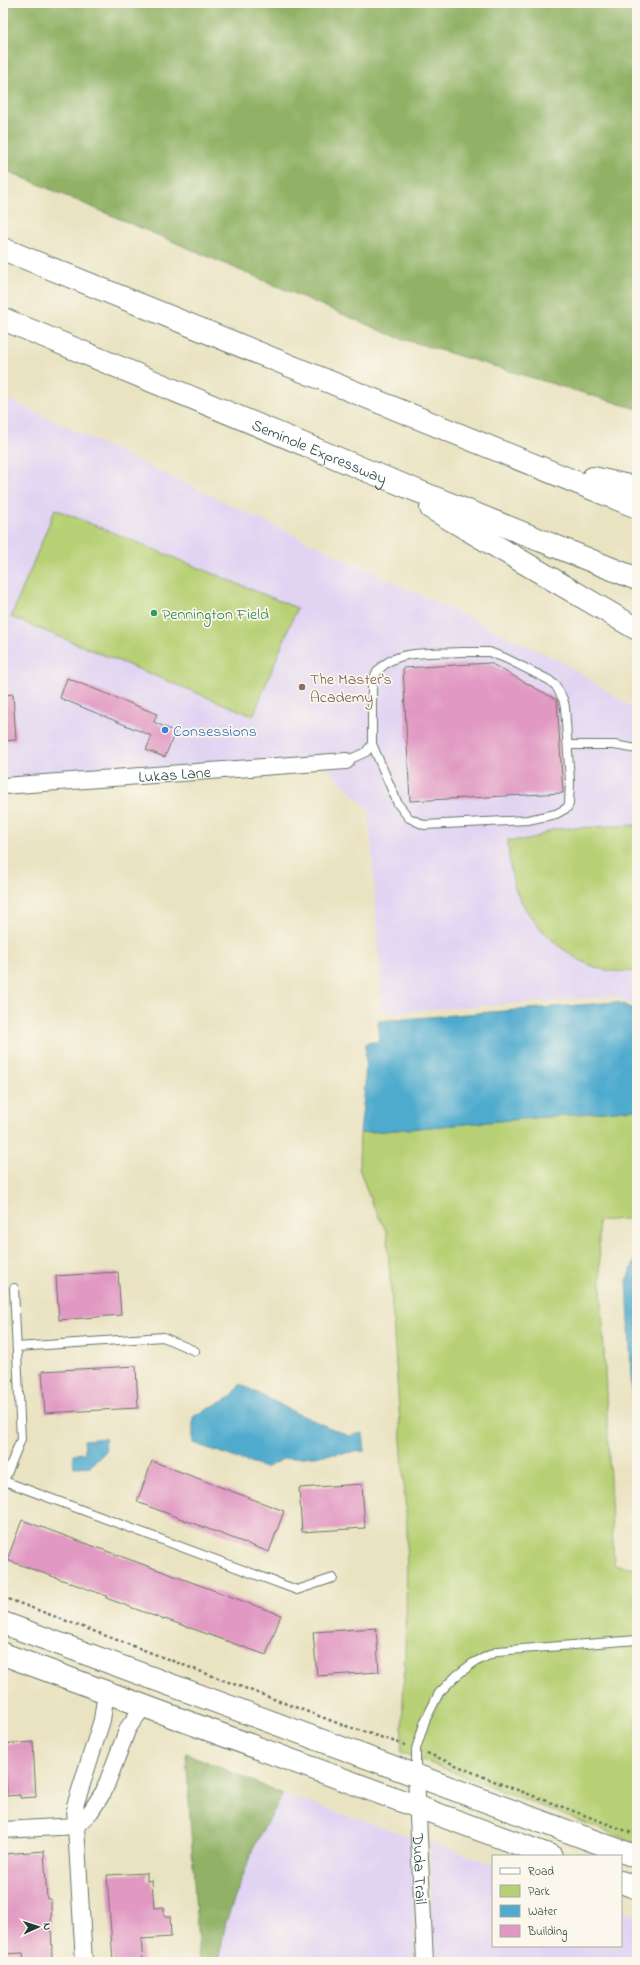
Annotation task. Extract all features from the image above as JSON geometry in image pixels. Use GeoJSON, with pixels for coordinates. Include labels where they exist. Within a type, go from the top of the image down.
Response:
{"type":"FeatureCollection","features":[{"type":"Feature","properties":{"kind":"main road"},"geometry":{"type":"LineString","coordinates":[[3,248],[526,463],[637,507]]}},
{"type":"Feature","properties":{"kind":"main road","name":"Seminole Expressway"},"geometry":{"type":"LineString","coordinates":[[3,319],[368,471],[637,579]]}},
{"type":"Feature","properties":{"kind":"main road"},"geometry":{"type":"LineString","coordinates":[[526,463],[637,488]]}},
{"type":"Feature","properties":{"kind":"main road"},"geometry":{"type":"LineString","coordinates":[[368,471],[637,629]]}},
{"type":"Feature","properties":{"kind":"main road"},"geometry":{"type":"LineString","coordinates":[[3,1623],[637,1857]]}},
{"type":"Feature","properties":{"kind":"main road"},"geometry":{"type":"LineString","coordinates":[[3,1654],[549,1855]]}},
{"type":"Feature","properties":{"kind":"main road"},"geometry":{"type":"LineString","coordinates":[[622,1882],[637,1888]]}},
{"type":"Feature","properties":{"kind":"street","name":"Lukas Lane"},"geometry":{"type":"LineString","coordinates":[[3,786],[346,761]]}},
{"type":"Feature","properties":{"kind":"street"},"geometry":{"type":"LineString","coordinates":[[84,1962],[75,1806],[102,1720],[106,1692]]}},
{"type":"Feature","properties":{"kind":"street"},"geometry":{"type":"LineString","coordinates":[[3,1830],[76,1826],[91,1812],[107,1782],[128,1728],[144,1706]]}},
{"type":"Feature","properties":{"kind":"street"},"geometry":{"type":"LineString","coordinates":[[85,1775],[107,1782]]}},
{"type":"Feature","properties":{"kind":"street","name":"Duda Trail"},"geometry":{"type":"LineString","coordinates":[[416,1775],[419,1807],[425,1962]]}},
{"type":"Feature","properties":{"kind":"lane"},"geometry":{"type":"LineString","coordinates":[[489,652],[505,658],[549,680],[556,686],[565,706],[568,745],[570,789],[569,804],[564,811],[528,820],[424,825],[409,818],[398,804],[372,744],[372,682],[375,672],[383,664],[398,656],[489,652]]}},
{"type":"Feature","properties":{"kind":"lane"},"geometry":{"type":"LineString","coordinates":[[346,761],[366,752],[372,744]]}},
{"type":"Feature","properties":{"kind":"lane"},"geometry":{"type":"LineString","coordinates":[[568,745],[614,745],[637,749]]}},
{"type":"Feature","properties":{"kind":"lane"},"geometry":{"type":"LineString","coordinates":[[14,1288],[21,1439],[3,1482],[297,1590],[333,1578]]}},
{"type":"Feature","properties":{"kind":"lane"},"geometry":{"type":"LineString","coordinates":[[16,1347],[163,1337],[195,1351]]}},
{"type":"Feature","properties":{"kind":"lane"},"geometry":{"type":"LineString","coordinates":[[416,1775],[416,1749],[425,1721],[439,1693],[456,1676],[473,1663],[498,1651],[637,1640]]}},
{"type":"Feature","properties":{"kind":"path"},"geometry":{"type":"LineString","coordinates":[[3,1597],[333,1721],[399,1743]]}},
{"type":"Feature","properties":{"kind":"path"},"geometry":{"type":"LineString","coordinates":[[431,1754],[491,1780],[637,1835]]}},
{"type":"Feature","properties":{"kind":"shaded area","name":"The Master's Academy"},"geometry":{"type":"Polygon","coordinates":[[[3,397],[566,664],[637,711],[637,1006],[615,996],[383,1013],[369,810],[323,764],[3,786],[3,397]]]}},
{"type":"Feature","properties":{"kind":"shaded area"},"geometry":{"type":"Polygon","coordinates":[[[283,1794],[411,1837],[416,1962],[218,1962],[226,1922],[253,1848],[283,1794]]]}},
{"type":"Feature","properties":{"kind":"shaded area"},"geometry":{"type":"Polygon","coordinates":[[[429,1842],[492,1864],[492,1947],[622,1947],[622,1911],[637,1916],[637,1962],[434,1962],[429,1842]]]}},
{"type":"Feature","properties":{"kind":"green space"},"geometry":{"type":"Polygon","coordinates":[[[3,3],[637,3],[637,409],[396,337],[3,169],[3,3]]]}},
{"type":"Feature","properties":{"kind":"green space","name":"Pennington Field"},"geometry":{"type":"Polygon","coordinates":[[[55,509],[297,608],[253,716],[11,617],[55,509]]]}},
{"type":"Feature","properties":{"kind":"green space"},"geometry":{"type":"Polygon","coordinates":[[[637,825],[637,971],[615,971],[599,968],[573,956],[560,947],[529,914],[518,896],[513,881],[508,840],[529,840],[554,829],[637,825]]]}},
{"type":"Feature","properties":{"kind":"green space"},"geometry":{"type":"Polygon","coordinates":[[[637,1109],[637,1218],[598,1221],[614,1565],[637,1568],[637,1843],[401,1752],[406,1628],[407,1528],[387,1232],[371,1202],[359,1168],[360,1133],[637,1109]]]}},
{"type":"Feature","properties":{"kind":"green space"},"geometry":{"type":"Polygon","coordinates":[[[186,1753],[283,1794],[253,1848],[226,1922],[218,1962],[199,1962],[186,1753]]]}},
{"type":"Feature","properties":{"kind":"water"},"geometry":{"type":"Polygon","coordinates":[[[617,1002],[637,1010],[637,1109],[360,1133],[365,1087],[366,1043],[380,1041],[378,1021],[617,1002]]]}},
{"type":"Feature","properties":{"kind":"water"},"geometry":{"type":"Polygon","coordinates":[[[637,1256],[637,1508],[627,1279],[637,1256]]]}},
{"type":"Feature","properties":{"kind":"water"},"geometry":{"type":"Polygon","coordinates":[[[240,1384],[296,1413],[349,1436],[363,1433],[365,1451],[283,1459],[265,1468],[193,1443],[193,1417],[232,1396],[240,1384]]]}},
{"type":"Feature","properties":{"kind":"water"},"geometry":{"type":"Polygon","coordinates":[[[105,1438],[106,1451],[91,1466],[74,1467],[73,1454],[85,1453],[84,1440],[105,1438]]]}},
{"type":"Feature","properties":{"kind":"building"},"geometry":{"type":"Polygon","coordinates":[[[490,663],[557,700],[563,793],[410,801],[403,668],[490,663]]]}},
{"type":"Feature","properties":{"kind":"building"},"geometry":{"type":"Polygon","coordinates":[[[67,678],[157,714],[154,722],[175,732],[165,757],[146,750],[152,736],[60,698],[67,678]]]}},
{"type":"Feature","properties":{"kind":"building"},"geometry":{"type":"Polygon","coordinates":[[[13,694],[16,740],[3,741],[3,695],[13,694]]]}},
{"type":"Feature","properties":{"kind":"building"},"geometry":{"type":"Polygon","coordinates":[[[118,1272],[121,1315],[59,1320],[56,1276],[118,1272]]]}},
{"type":"Feature","properties":{"kind":"building"},"geometry":{"type":"Polygon","coordinates":[[[136,1366],[138,1408],[45,1413],[42,1371],[136,1366]]]}},
{"type":"Feature","properties":{"kind":"building"},"geometry":{"type":"Polygon","coordinates":[[[152,1461],[284,1511],[269,1552],[137,1502],[152,1461]]]}},
{"type":"Feature","properties":{"kind":"building"},"geometry":{"type":"Polygon","coordinates":[[[362,1484],[365,1528],[302,1532],[299,1488],[362,1484]]]}},
{"type":"Feature","properties":{"kind":"building"},"geometry":{"type":"Polygon","coordinates":[[[22,1520],[281,1615],[266,1655],[165,1620],[106,1598],[107,1596],[7,1560],[22,1520]]]}},
{"type":"Feature","properties":{"kind":"building"},"geometry":{"type":"Polygon","coordinates":[[[376,1628],[379,1672],[317,1676],[313,1632],[376,1628]]]}},
{"type":"Feature","properties":{"kind":"building"},"geometry":{"type":"Polygon","coordinates":[[[33,1742],[36,1797],[20,1798],[20,1795],[7,1796],[4,1744],[33,1742]]]}},
{"type":"Feature","properties":{"kind":"building"},"geometry":{"type":"Polygon","coordinates":[[[44,1851],[47,1899],[51,1899],[52,1962],[24,1962],[23,1953],[3,1954],[3,1854],[44,1851]]]}},
{"type":"Feature","properties":{"kind":"building"},"geometry":{"type":"Polygon","coordinates":[[[147,1873],[147,1881],[152,1880],[154,1908],[164,1907],[164,1916],[170,1916],[171,1937],[141,1939],[143,1962],[113,1962],[107,1875],[147,1873]]]}},
{"type":"Feature","properties":{"kind":"place","name":"Pennington Field"},"geometry":{"type":"Point","coordinates":[154,613]}},
{"type":"Feature","properties":{"kind":"place","name":"The Master's Academy"},"geometry":{"type":"Point","coordinates":[302,687]}},
{"type":"Feature","properties":{"kind":"place","name":"Consessions"},"geometry":{"type":"Point","coordinates":[165,730]}}]}
